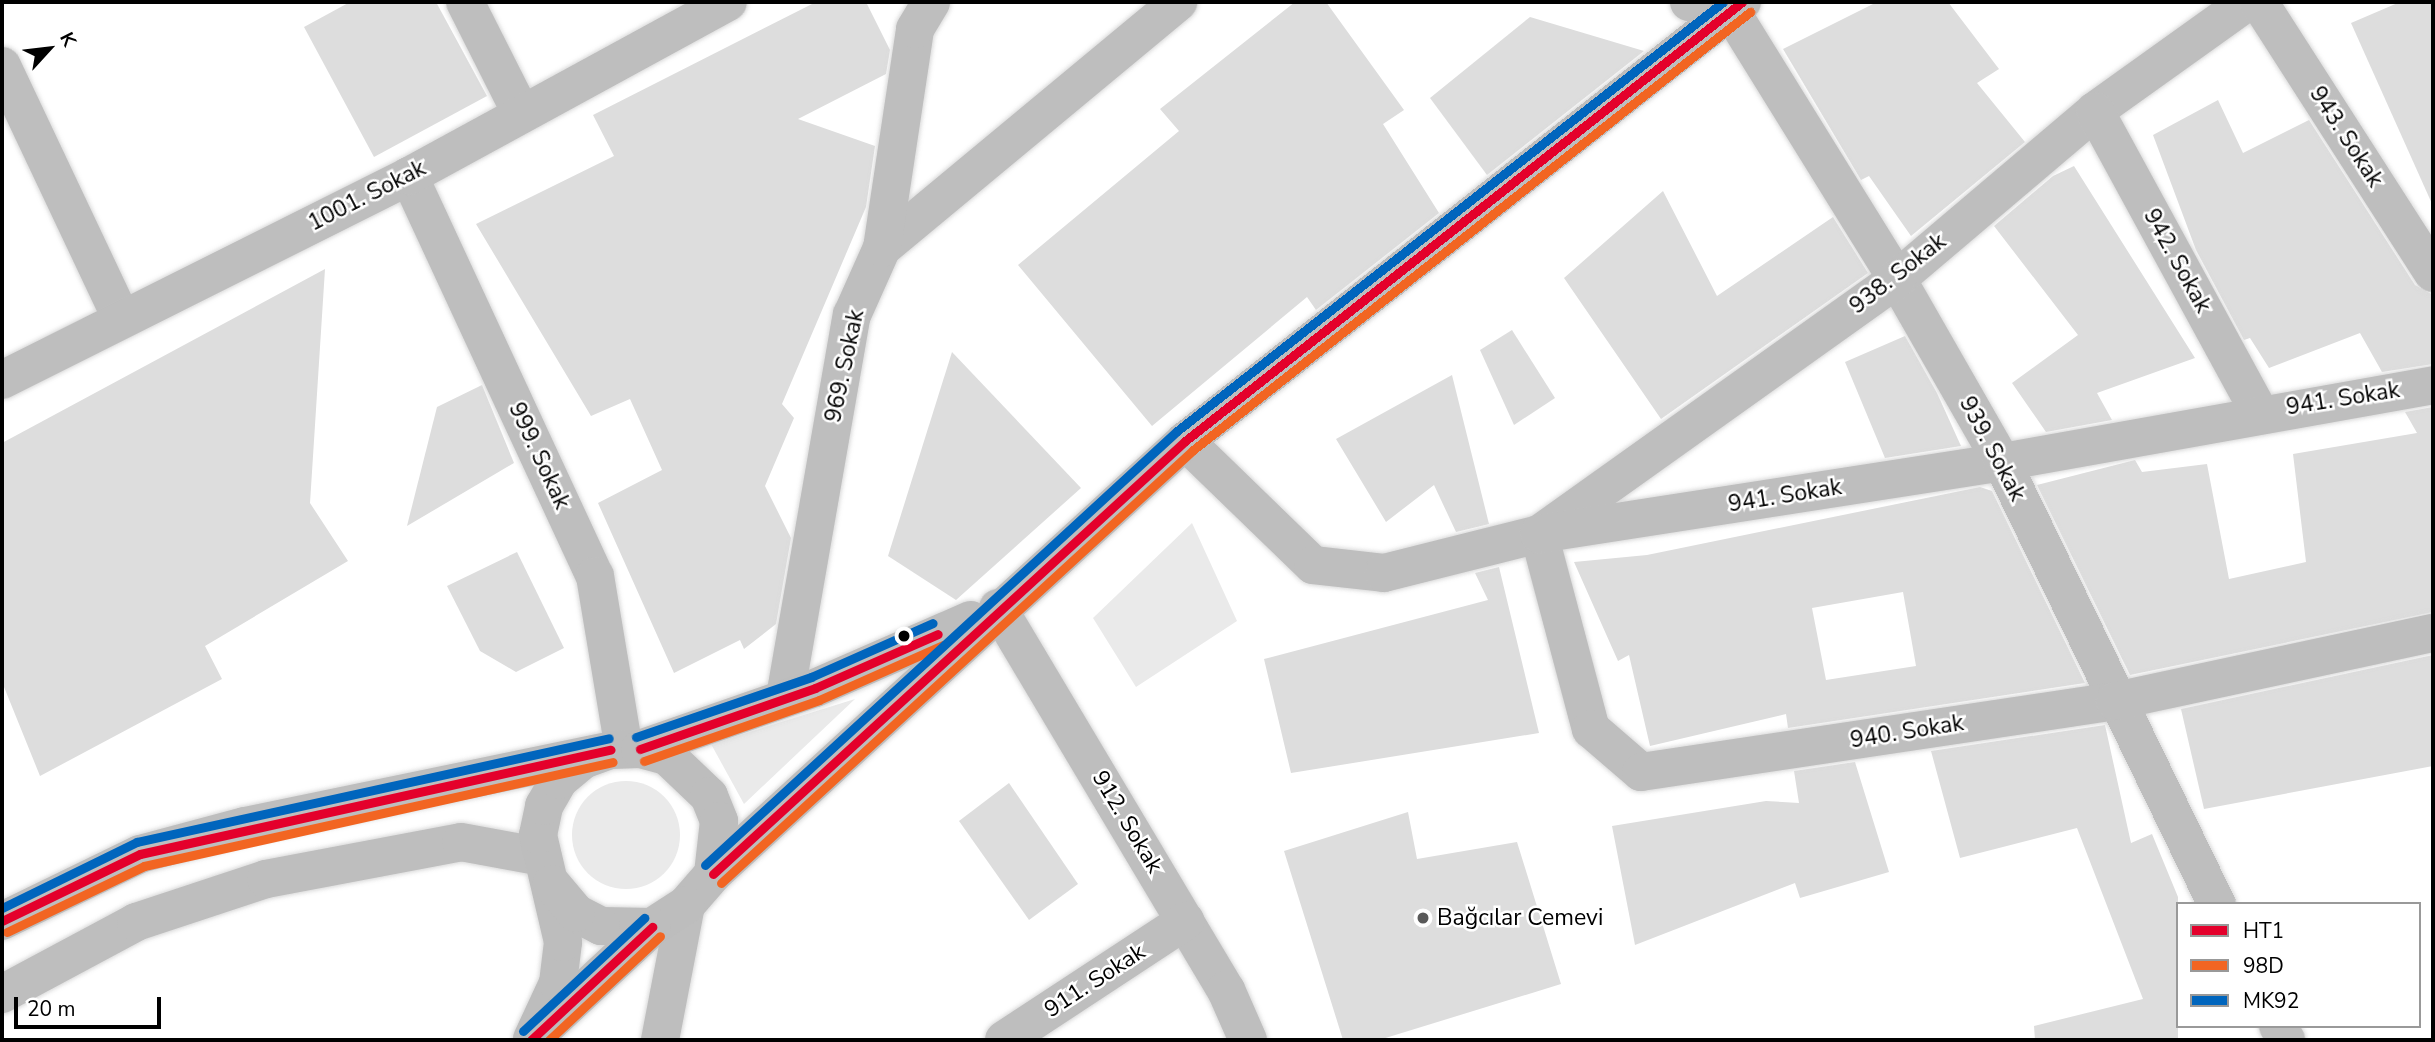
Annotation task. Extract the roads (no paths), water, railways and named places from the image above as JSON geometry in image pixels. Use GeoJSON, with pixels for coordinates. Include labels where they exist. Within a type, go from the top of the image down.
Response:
{"type":"FeatureCollection","features":[{"type":"Feature","properties":{"kind":"main road"},"geometry":{"type":"LineString","coordinates":[[532,1040],[652,928],[686,905],[713,874],[998,608],[1185,441],[1737,7]]}},
{"type":"Feature","properties":{"kind":"main road"},"geometry":{"type":"LineString","coordinates":[[532,1040],[558,983],[562,942],[538,835],[544,806],[559,780],[625,749],[785,697],[998,608]]}},
{"type":"Feature","properties":{"kind":"main road"},"geometry":{"type":"LineString","coordinates":[[625,749],[667,757],[709,796],[719,821],[713,874]]}},
{"type":"Feature","properties":{"kind":"main road"},"geometry":{"type":"LineString","coordinates":[[548,870],[576,913],[601,926],[652,928]]}},
{"type":"Feature","properties":{"kind":"street"},"geometry":{"type":"LineString","coordinates":[[465,2],[521,113]]}},
{"type":"Feature","properties":{"kind":"street","name":"1001. Sokak"},"geometry":{"type":"LineString","coordinates":[[2,380],[121,318],[409,176],[728,2]]}},
{"type":"Feature","properties":{"kind":"street"},"geometry":{"type":"LineString","coordinates":[[882,248],[1178,2]]}},
{"type":"Feature","properties":{"kind":"street"},"geometry":{"type":"LineString","coordinates":[[1689,2],[1737,7]]}},
{"type":"Feature","properties":{"kind":"street","name":"938. Sokak"},"geometry":{"type":"LineString","coordinates":[[1539,534],[1897,279],[2095,111],[2247,2]]}},
{"type":"Feature","properties":{"kind":"street","name":"943. Sokak"},"geometry":{"type":"LineString","coordinates":[[2259,2],[2433,272]]}},
{"type":"Feature","properties":{"kind":"street","name":"939. Sokak"},"geometry":{"type":"LineString","coordinates":[[1737,7],[2002,462],[2115,701],[2216,902]]}},
{"type":"Feature","properties":{"kind":"street","name":"969. Sokak"},"geometry":{"type":"LineString","coordinates":[[785,697],[852,315],[882,248],[916,11]]}},
{"type":"Feature","properties":{"kind":"street"},"geometry":{"type":"LineString","coordinates":[[2,66],[121,318]]}},
{"type":"Feature","properties":{"kind":"street","name":"942. Sokak"},"geometry":{"type":"LineString","coordinates":[[2095,111],[2259,412]]}},
{"type":"Feature","properties":{"kind":"street","name":"999. Sokak"},"geometry":{"type":"LineString","coordinates":[[409,176],[595,576],[625,749]]}},
{"type":"Feature","properties":{"kind":"street","name":"941. Sokak"},"geometry":{"type":"LineString","coordinates":[[1185,441],[1313,565],[1384,573],[1539,534],[2002,462],[2259,412],[2433,385]]}},
{"type":"Feature","properties":{"kind":"street","name":"940. Sokak"},"geometry":{"type":"LineString","coordinates":[[1539,534],[1591,729],[1641,772],[2115,701],[2433,633]]}},
{"type":"Feature","properties":{"kind":"street","name":"912. Sokak"},"geometry":{"type":"LineString","coordinates":[[998,608],[1185,921],[1248,1040]]}},
{"type":"Feature","properties":{"kind":"street"},"geometry":{"type":"LineString","coordinates":[[2,921],[140,854],[245,825],[625,749]]}},
{"type":"Feature","properties":{"kind":"street"},"geometry":{"type":"LineString","coordinates":[[2,994],[136,922],[266,879],[461,842],[548,870]]}},
{"type":"Feature","properties":{"kind":"street"},"geometry":{"type":"LineString","coordinates":[[660,1040],[686,905]]}},
{"type":"Feature","properties":{"kind":"street","name":"911. Sokak"},"geometry":{"type":"LineString","coordinates":[[1004,1040],[1185,921]]}},
{"type":"Feature","properties":{"kind":"place","name":"Bağcılar Cemevi"},"geometry":{"type":"Point","coordinates":[1423,918]}}]}
